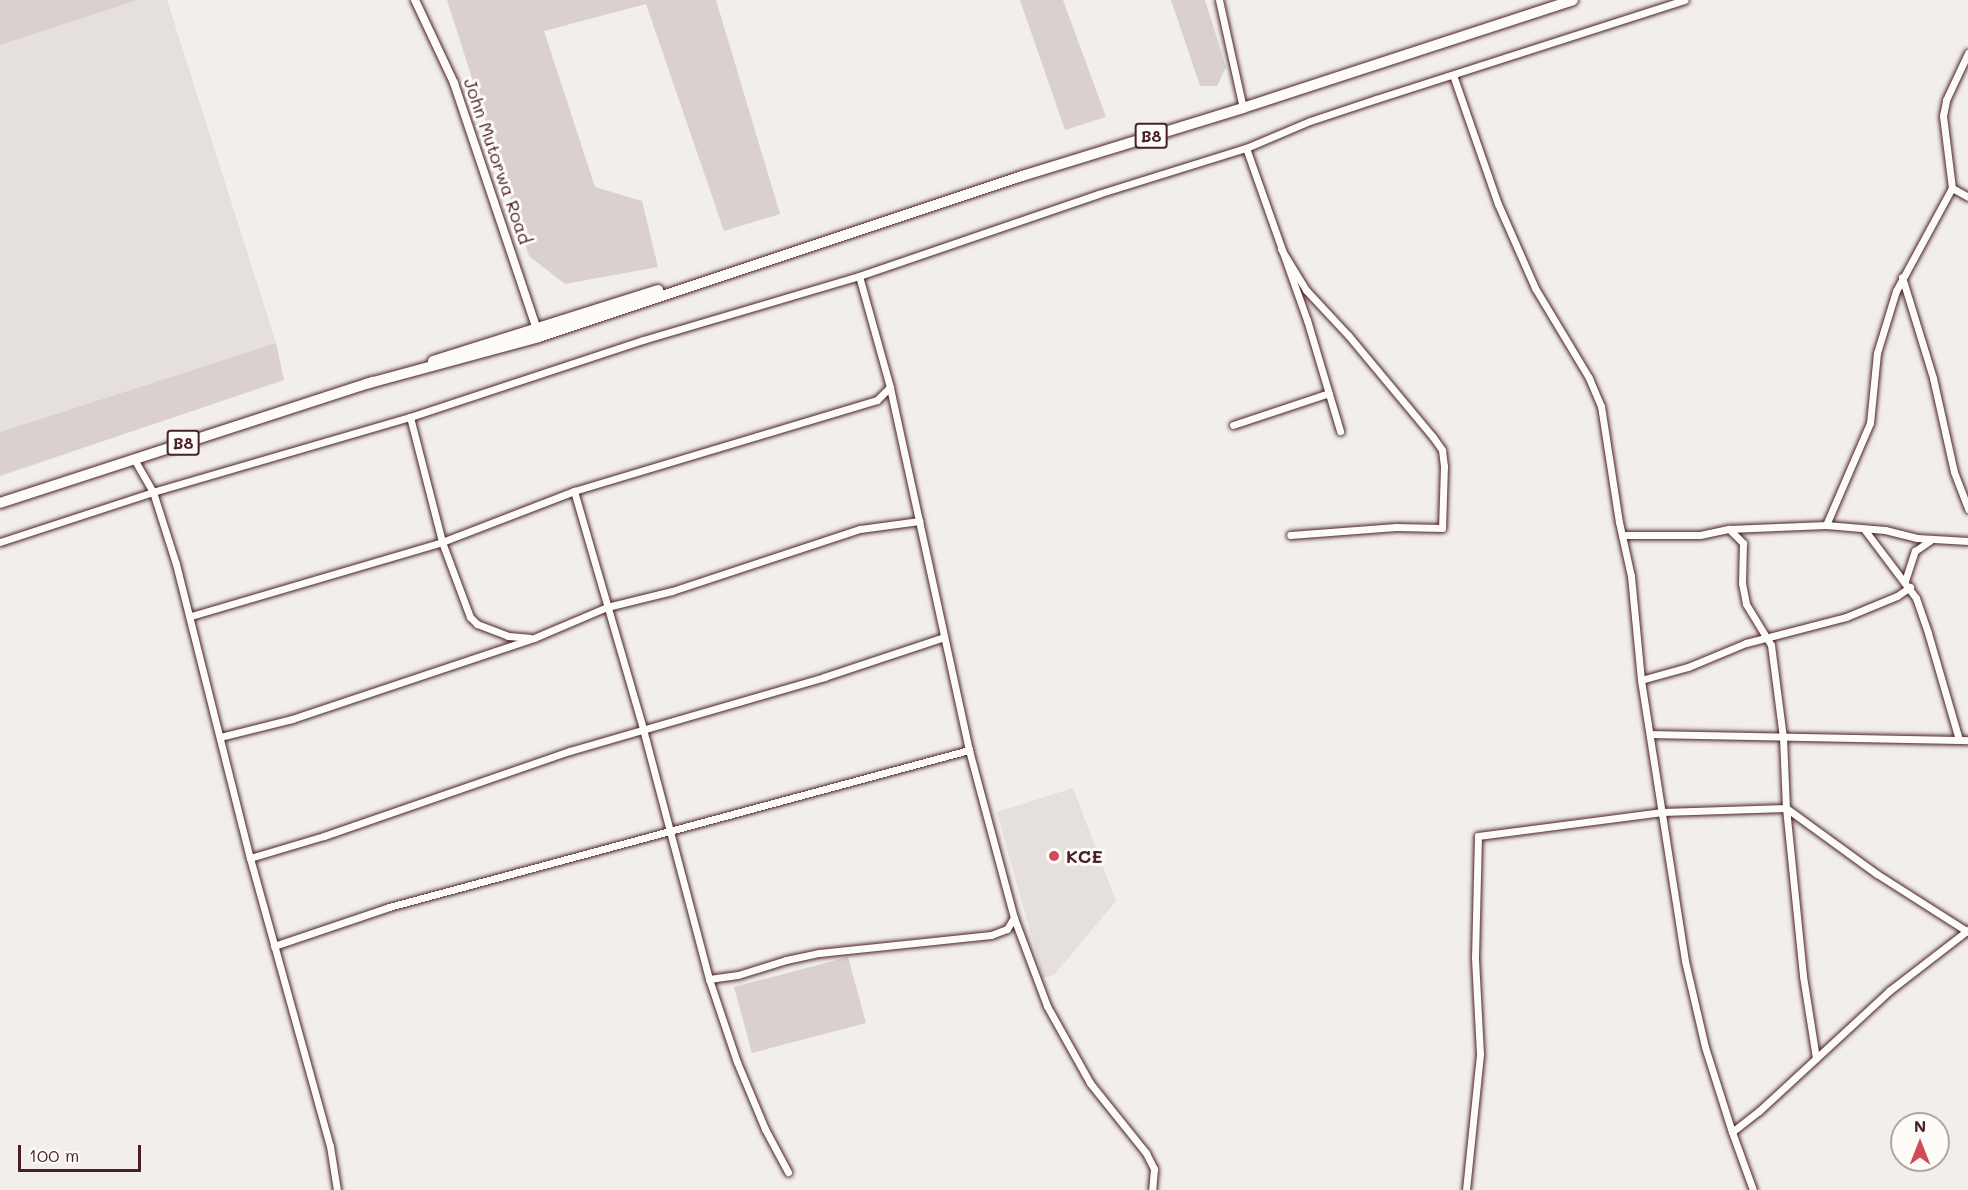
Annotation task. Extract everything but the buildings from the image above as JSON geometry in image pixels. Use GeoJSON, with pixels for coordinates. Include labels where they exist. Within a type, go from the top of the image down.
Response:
{"type":"FeatureCollection","features":[{"type":"Feature","properties":{"kind":"highway","name":"B8"},"geometry":{"type":"LineString","coordinates":[[0,502],[366,384],[728,273],[1022,176],[1243,108],[1573,0]]}},
{"type":"Feature","properties":{"kind":"street","name":"John Mutorwa Road"},"geometry":{"type":"LineString","coordinates":[[416,0],[454,83],[538,332]]}},
{"type":"Feature","properties":{"kind":"street"},"geometry":{"type":"LineString","coordinates":[[1219,0],[1243,108]]}},
{"type":"Feature","properties":{"kind":"street"},"geometry":{"type":"LineString","coordinates":[[0,542],[153,492],[410,417],[643,340],[859,276],[1098,194],[1246,148],[1310,121],[1685,0]]}},
{"type":"Feature","properties":{"kind":"street"},"geometry":{"type":"LineString","coordinates":[[1826,525],[1870,423],[1877,353],[1889,309],[1902,278],[1952,188],[1942,116],[1944,106],[1968,53]]}},
{"type":"Feature","properties":{"kind":"street"},"geometry":{"type":"LineString","coordinates":[[1453,75],[1498,204],[1535,288],[1589,378],[1601,406],[1631,576],[1641,680],[1685,962],[1706,1047],[1732,1132],[1753,1190]]}},
{"type":"Feature","properties":{"kind":"street"},"geometry":{"type":"LineString","coordinates":[[1246,148],[1307,320],[1340,431]]}},
{"type":"Feature","properties":{"kind":"street"},"geometry":{"type":"LineString","coordinates":[[1952,188],[1968,197]]}},
{"type":"Feature","properties":{"kind":"street"},"geometry":{"type":"LineString","coordinates":[[1281,249],[1306,290],[1348,335],[1442,450],[1444,466],[1442,528],[1396,527],[1290,535]]}},
{"type":"Feature","properties":{"kind":"street"},"geometry":{"type":"LineString","coordinates":[[859,276],[890,387],[969,750],[1014,918],[1047,1006],[1090,1083],[1146,1153],[1154,1169],[1152,1190]]}},
{"type":"Feature","properties":{"kind":"street"},"geometry":{"type":"LineString","coordinates":[[1902,278],[1933,378],[1954,472],[1968,509]]}},
{"type":"Feature","properties":{"kind":"street"},"geometry":{"type":"LineString","coordinates":[[190,616],[442,542],[574,491],[877,400],[890,387]]}},
{"type":"Feature","properties":{"kind":"street"},"geometry":{"type":"LineString","coordinates":[[1233,425],[1329,393]]}},
{"type":"Feature","properties":{"kind":"street"},"geometry":{"type":"LineString","coordinates":[[410,417],[442,542],[470,617],[477,624],[508,636],[534,638]]}},
{"type":"Feature","properties":{"kind":"street"},"geometry":{"type":"LineString","coordinates":[[134,459],[153,492],[190,616],[250,858],[330,1146],[337,1190]]}},
{"type":"Feature","properties":{"kind":"street"},"geometry":{"type":"LineString","coordinates":[[574,491],[643,729],[709,979],[737,1062],[765,1129],[788,1172]]}},
{"type":"Feature","properties":{"kind":"street"},"geometry":{"type":"LineString","coordinates":[[219,736],[292,718],[534,638],[607,607],[672,591],[860,529],[920,521]]}},
{"type":"Feature","properties":{"kind":"street"},"geometry":{"type":"LineString","coordinates":[[1622,535],[1700,535],[1729,529],[1826,525],[1885,530],[1932,539],[1968,541]]}},
{"type":"Feature","properties":{"kind":"street"},"geometry":{"type":"LineString","coordinates":[[1729,529],[1743,543],[1743,583],[1746,604],[1769,637],[1783,737],[1786,808],[1803,976],[1816,1058]]}},
{"type":"Feature","properties":{"kind":"street"},"geometry":{"type":"LineString","coordinates":[[1864,529],[1907,584],[1928,633],[1959,740]]}},
{"type":"Feature","properties":{"kind":"street"},"geometry":{"type":"LineString","coordinates":[[1641,680],[1688,667],[1746,643],[1846,617],[1897,596],[1907,584],[1915,551],[1932,539]]}},
{"type":"Feature","properties":{"kind":"street"},"geometry":{"type":"LineString","coordinates":[[250,858],[643,729],[770,693],[944,637]]}},
{"type":"Feature","properties":{"kind":"street"},"geometry":{"type":"LineString","coordinates":[[1651,734],[1968,740]]}},
{"type":"Feature","properties":{"kind":"street"},"geometry":{"type":"LineString","coordinates":[[274,946],[389,907],[969,750]]}},
{"type":"Feature","properties":{"kind":"street"},"geometry":{"type":"LineString","coordinates":[[1466,1190],[1480,1054],[1475,958],[1478,836],[1662,812],[1786,808],[1877,874],[1968,931],[1939,950],[1889,991],[1732,1132]]}},
{"type":"Feature","properties":{"kind":"street"},"geometry":{"type":"LineString","coordinates":[[709,979],[738,975],[786,960],[819,953],[991,935],[1007,929],[1014,918]]}},
{"type":"Feature","properties":{"kind":"shaded area"},"geometry":{"type":"Polygon","coordinates":[[[0,0],[138,0],[0,45],[0,0]]]}},
{"type":"Feature","properties":{"kind":"shaded area"},"geometry":{"type":"Polygon","coordinates":[[[138,0],[167,0],[276,343],[0,432],[0,45],[138,0]]]}},
{"type":"Feature","properties":{"kind":"shaded area"},"geometry":{"type":"Polygon","coordinates":[[[447,0],[716,0],[780,214],[724,231],[646,4],[544,31],[595,187],[642,201],[658,267],[565,284],[529,256],[447,0]]]}},
{"type":"Feature","properties":{"kind":"shaded area"},"geometry":{"type":"Polygon","coordinates":[[[1020,0],[1063,0],[1106,117],[1065,130],[1020,0]]]}},
{"type":"Feature","properties":{"kind":"shaded area"},"geometry":{"type":"Polygon","coordinates":[[[1171,0],[1205,0],[1226,67],[1217,86],[1200,86],[1171,0]]]}},
{"type":"Feature","properties":{"kind":"shaded area"},"geometry":{"type":"Polygon","coordinates":[[[276,343],[284,380],[0,476],[0,432],[276,343]]]}},
{"type":"Feature","properties":{"kind":"shaded area","name":"KCE"},"geometry":{"type":"Polygon","coordinates":[[[1073,788],[1116,901],[1054,975],[1043,978],[997,812],[1073,788]]]}},
{"type":"Feature","properties":{"kind":"shaded area"},"geometry":{"type":"Polygon","coordinates":[[[848,957],[866,1023],[752,1053],[734,987],[848,957]]]}},
{"type":"Feature","properties":{"kind":"place","name":"KCE"},"geometry":{"type":"Point","coordinates":[1054,856]}}]}
